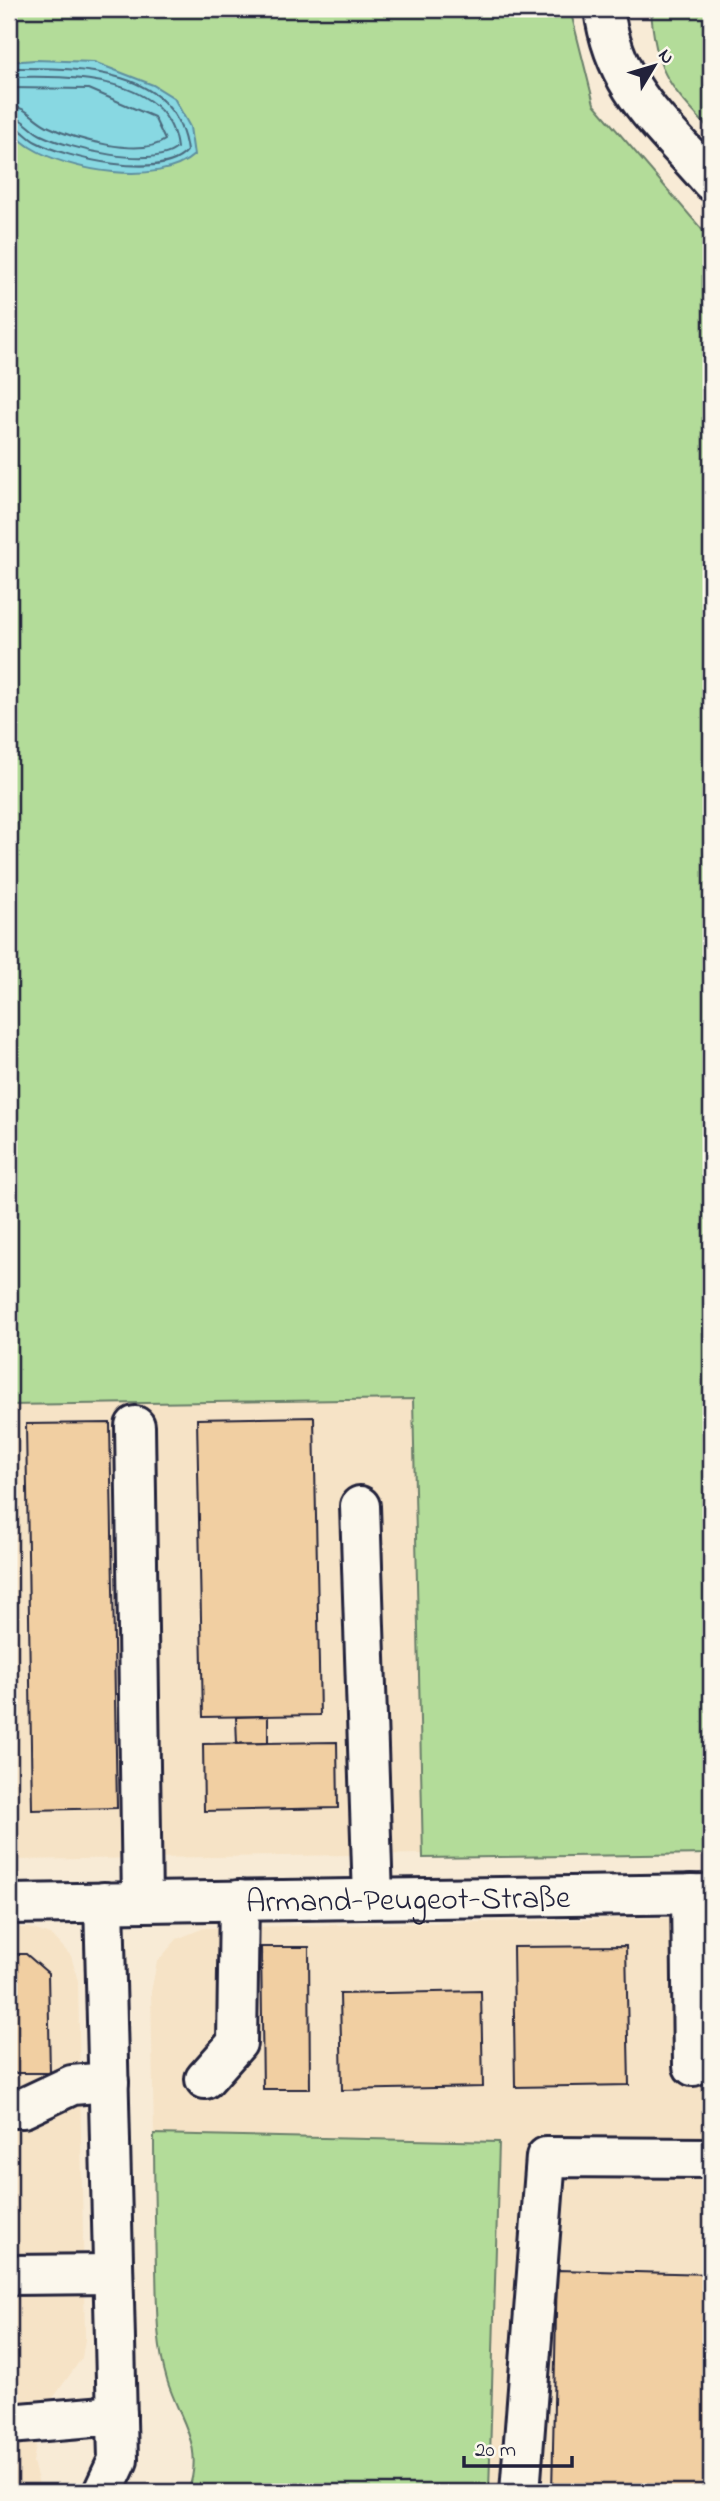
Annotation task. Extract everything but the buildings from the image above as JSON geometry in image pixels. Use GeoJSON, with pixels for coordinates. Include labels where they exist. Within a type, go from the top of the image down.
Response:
{"type":"FeatureCollection","features":[{"type":"Feature","properties":{"kind":"street"},"geometry":{"type":"LineString","coordinates":[[604,9],[608,40],[630,89],[711,181]]}},
{"type":"Feature","properties":{"kind":"street"},"geometry":{"type":"LineString","coordinates":[[135,1426],[142,1902]]}},
{"type":"Feature","properties":{"kind":"street"},"geometry":{"type":"LineString","coordinates":[[360,1506],[373,1898]]}},
{"type":"Feature","properties":{"kind":"street"},"geometry":{"type":"LineString","coordinates":[[693,2066],[701,1894]]}},
{"type":"Feature","properties":{"kind":"street","name":"Armand-Peugeot-Straße"},"geometry":{"type":"LineString","coordinates":[[9,1904],[701,1894]]}},
{"type":"Feature","properties":{"kind":"street"},"geometry":{"type":"LineString","coordinates":[[205,2079],[236,2043],[239,1900]]}},
{"type":"Feature","properties":{"kind":"street"},"geometry":{"type":"LineString","coordinates":[[104,1902],[117,2415],[110,2476]]}},
{"type":"Feature","properties":{"kind":"street"},"geometry":{"type":"LineString","coordinates":[[9,2108],[23,2108],[72,2085],[109,2082]]}},
{"type":"Feature","properties":{"kind":"street"},"geometry":{"type":"LineString","coordinates":[[520,2492],[546,2157],[711,2158]]}},
{"type":"Feature","properties":{"kind":"street"},"geometry":{"type":"LineString","coordinates":[[9,2275],[113,2274]]}},
{"type":"Feature","properties":{"kind":"street"},"geometry":{"type":"LineString","coordinates":[[9,2424],[117,2415]]}},
{"type":"Feature","properties":{"kind":"shaded area"},"geometry":{"type":"Polygon","coordinates":[[[414,1399],[423,1854],[14,1860],[9,1651],[9,1405],[414,1399]]]}},
{"type":"Feature","properties":{"kind":"shaded area"},"geometry":{"type":"Polygon","coordinates":[[[711,1917],[711,2492],[489,2492],[499,2142],[154,2134],[151,1992],[157,1962],[177,1939],[204,1928],[711,1917]]]}},
{"type":"Feature","properties":{"kind":"shaded area"},"geometry":{"type":"Polygon","coordinates":[[[9,1928],[30,1928],[53,1936],[71,1956],[78,1981],[85,2339],[82,2358],[53,2398],[40,2423],[33,2462],[41,2492],[9,2492],[9,1928]]]}},
{"type":"Feature","properties":{"kind":"green space"},"geometry":{"type":"Polygon","coordinates":[[[9,9],[570,9],[594,104],[711,240],[711,1854],[423,1858],[413,1399],[9,1405],[9,9]]]}},
{"type":"Feature","properties":{"kind":"green space"},"geometry":{"type":"Polygon","coordinates":[[[651,9],[711,9],[711,131],[684,102],[667,77],[656,49],[651,9]]]}},
{"type":"Feature","properties":{"kind":"green space"},"geometry":{"type":"Polygon","coordinates":[[[154,2134],[499,2142],[489,2492],[188,2492],[193,2475],[192,2447],[167,2380],[159,2339],[154,2134]]]}},
{"type":"Feature","properties":{"kind":"water"},"geometry":{"type":"Polygon","coordinates":[[[9,62],[94,62],[153,85],[174,98],[190,127],[194,155],[178,165],[159,171],[113,172],[67,163],[30,147],[9,130],[9,62]]]}}]}
